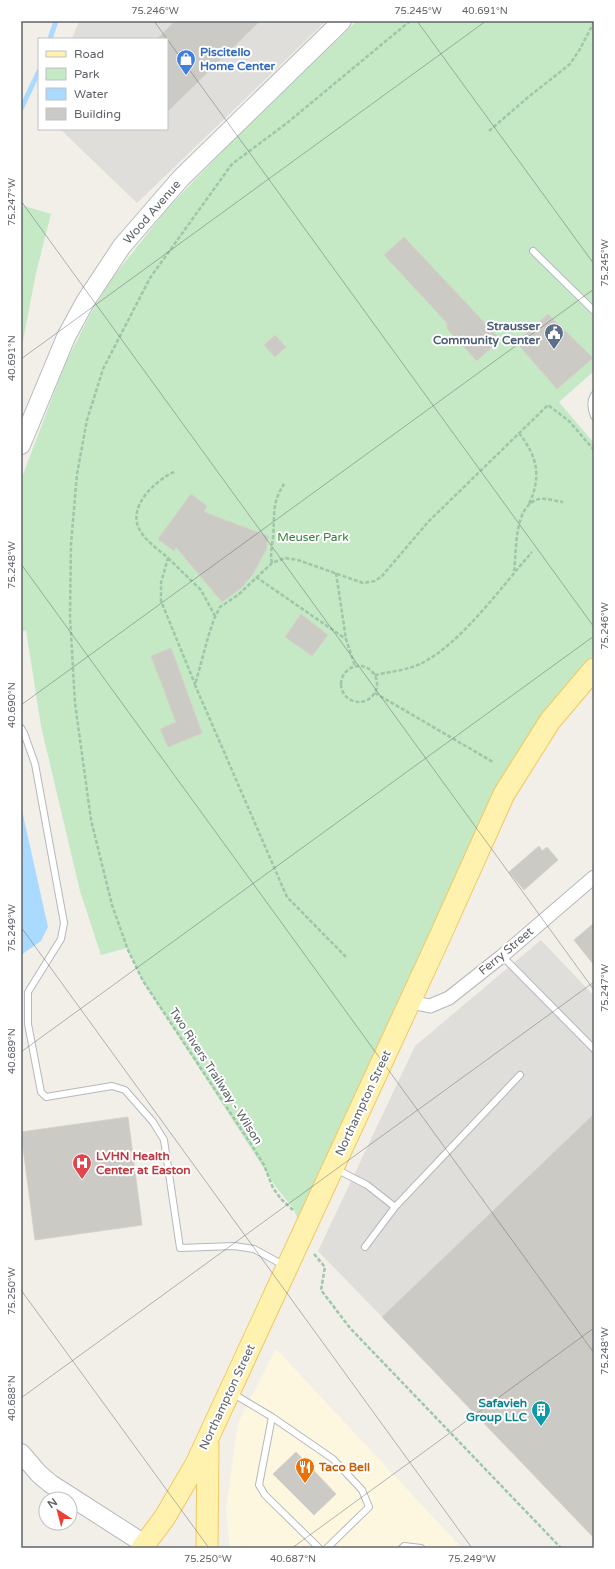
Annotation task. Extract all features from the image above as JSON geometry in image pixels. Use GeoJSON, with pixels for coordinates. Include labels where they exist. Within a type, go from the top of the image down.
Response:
{"type":"FeatureCollection","features":[{"type":"Feature","properties":{"kind":"main road","name":"Wood Avenue"},"geometry":{"type":"LineString","coordinates":[[21,445],[48,377],[66,337],[85,302],[122,246],[181,178],[342,21]]}},
{"type":"Feature","properties":{"kind":"main road","name":"Northampton Street"},"geometry":{"type":"LineString","coordinates":[[146,1547],[183,1488],[208,1439],[410,1002],[504,794],[546,726],[594,670]]}},
{"type":"Feature","properties":{"kind":"main road"},"geometry":{"type":"LineString","coordinates":[[207,1548],[208,1439]]}},
{"type":"Feature","properties":{"kind":"main road"},"geometry":{"type":"LineString","coordinates":[[21,1453],[39,1474],[51,1484],[146,1547]]}},
{"type":"Feature","properties":{"kind":"street","name":"Ferry Street"},"geometry":{"type":"LineString","coordinates":[[410,1002],[426,1006],[439,1004],[502,956],[594,877]]}},
{"type":"Feature","properties":{"kind":"lane"},"geometry":{"type":"LineString","coordinates":[[533,251],[594,311]]}},
{"type":"Feature","properties":{"kind":"lane"},"geometry":{"type":"LineString","coordinates":[[594,395],[591,400],[591,409],[594,416]]}},
{"type":"Feature","properties":{"kind":"lane"},"geometry":{"type":"LineString","coordinates":[[21,728],[24,732],[35,764],[64,923],[61,940],[28,992],[28,1024],[41,1092],[46,1097],[112,1086],[125,1090],[153,1122],[164,1140],[180,1248],[234,1246],[254,1249],[287,1267]]}},
{"type":"Feature","properties":{"kind":"lane"},"geometry":{"type":"LineString","coordinates":[[502,956],[594,1049]]}},
{"type":"Feature","properties":{"kind":"lane"},"geometry":{"type":"LineString","coordinates":[[365,1247],[395,1207],[520,1075]]}},
{"type":"Feature","properties":{"kind":"lane"},"geometry":{"type":"LineString","coordinates":[[333,1167],[368,1185],[395,1207]]}},
{"type":"Feature","properties":{"kind":"lane"},"geometry":{"type":"LineString","coordinates":[[230,1392],[272,1417],[333,1459],[362,1490],[369,1507],[327,1548]]}},
{"type":"Feature","properties":{"kind":"lane"},"geometry":{"type":"LineString","coordinates":[[272,1417],[259,1485],[265,1496],[319,1548]]}},
{"type":"Feature","properties":{"kind":"lane"},"geometry":{"type":"LineString","coordinates":[[403,1547],[421,1548]]}},
{"type":"Feature","properties":{"kind":"path","name":"Two Rivers Trailway - Wilson"},"geometry":{"type":"LineString","coordinates":[[293,1208],[281,1200],[273,1188],[264,1165],[251,1144],[146,986],[128,950],[112,905],[91,820],[75,703],[70,617],[71,544],[77,474],[87,420],[104,370],[150,278],[232,164],[287,123],[410,21]]}},
{"type":"Feature","properties":{"kind":"path"},"geometry":{"type":"LineString","coordinates":[[489,131],[570,64],[580,49],[594,22]]}},
{"type":"Feature","properties":{"kind":"path"},"geometry":{"type":"LineString","coordinates":[[195,685],[215,616],[220,607],[238,595],[272,563],[285,558],[298,560],[363,583],[375,581],[382,576],[428,522],[548,405],[569,421],[594,450]]}},
{"type":"Feature","properties":{"kind":"path"},"geometry":{"type":"LineString","coordinates":[[514,573],[517,532],[520,519],[535,492],[537,481],[535,461],[530,448],[519,432]]}},
{"type":"Feature","properties":{"kind":"path"},"geometry":{"type":"LineString","coordinates":[[174,472],[161,478],[143,496],[136,519],[141,532],[201,590],[215,616]]}},
{"type":"Feature","properties":{"kind":"path"},"geometry":{"type":"LineString","coordinates":[[272,563],[270,554],[273,538],[274,512],[277,495],[284,484]]}},
{"type":"Feature","properties":{"kind":"path"},"geometry":{"type":"LineString","coordinates":[[528,507],[533,502],[540,499],[563,502]]}},
{"type":"Feature","properties":{"kind":"path"},"geometry":{"type":"LineString","coordinates":[[375,675],[419,664],[458,637],[532,552]]}},
{"type":"Feature","properties":{"kind":"path"},"geometry":{"type":"LineString","coordinates":[[168,558],[160,583],[161,602],[195,685],[287,897],[346,957]]}},
{"type":"Feature","properties":{"kind":"path"},"geometry":{"type":"LineString","coordinates":[[336,573],[346,639],[356,666]]}},
{"type":"Feature","properties":{"kind":"path"},"geometry":{"type":"LineString","coordinates":[[256,577],[346,639]]}},
{"type":"Feature","properties":{"kind":"path"},"geometry":{"type":"LineString","coordinates":[[356,666],[366,667],[375,675],[378,683],[375,693],[366,701],[354,701],[345,694],[342,689],[342,677],[350,668],[356,666]]}},
{"type":"Feature","properties":{"kind":"path"},"geometry":{"type":"LineString","coordinates":[[375,693],[493,762]]}},
{"type":"Feature","properties":{"kind":"path"},"geometry":{"type":"LineString","coordinates":[[316,1258],[325,1267],[321,1290],[324,1296],[334,1306],[350,1328],[425,1408],[561,1548]]}},
{"type":"Feature","properties":{"kind":"shaded area"},"geometry":{"type":"Polygon","coordinates":[[[79,21],[326,21],[137,203],[61,130],[168,130],[168,38],[72,38],[79,21]]]}},
{"type":"Feature","properties":{"kind":"shaded area"},"geometry":{"type":"Polygon","coordinates":[[[541,940],[594,996],[594,1535],[318,1251],[415,1046],[541,940]]]}},
{"type":"Feature","properties":{"kind":"shaded area"},"geometry":{"type":"Polygon","coordinates":[[[276,1349],[462,1548],[230,1548],[226,1509],[238,1423],[276,1349]]]}},
{"type":"Feature","properties":{"kind":"green space","name":"Meuser Park"},"geometry":{"type":"Polygon","coordinates":[[[357,21],[594,21],[594,371],[559,402],[594,443],[594,669],[550,721],[303,1230],[293,1208],[276,1187],[143,981],[127,948],[101,955],[80,891],[41,726],[26,630],[21,632],[21,480],[65,364],[90,315],[110,281],[167,209],[239,134],[357,21]]]}},
{"type":"Feature","properties":{"kind":"green space"},"geometry":{"type":"Polygon","coordinates":[[[21,205],[51,214],[36,273],[21,351],[21,205]]]}},
{"type":"Feature","properties":{"kind":"water"},"geometry":{"type":"Polygon","coordinates":[[[21,806],[48,927],[41,941],[21,955],[21,806]]]}},
{"type":"Feature","properties":{"kind":"building","name":"Piscitello Home Center"},"geometry":{"type":"Polygon","coordinates":[[[175,21],[260,21],[168,111],[168,38],[158,38],[175,21]]]}},
{"type":"Feature","properties":{"kind":"building"},"geometry":{"type":"Polygon","coordinates":[[[404,237],[500,339],[477,361],[447,329],[447,323],[384,255],[404,237]]]}},
{"type":"Feature","properties":{"kind":"building","name":"Strausser Community Center"},"geometry":{"type":"Polygon","coordinates":[[[548,314],[593,358],[557,389],[516,342],[548,314]]]}},
{"type":"Feature","properties":{"kind":"building"},"geometry":{"type":"Polygon","coordinates":[[[275,335],[286,347],[275,357],[264,345],[275,335]]]}},
{"type":"Feature","properties":{"kind":"building"},"geometry":{"type":"Polygon","coordinates":[[[191,494],[207,506],[204,512],[268,536],[266,550],[253,574],[241,588],[222,602],[176,547],[174,551],[158,539],[191,494]]]}},
{"type":"Feature","properties":{"kind":"building"},"geometry":{"type":"Polygon","coordinates":[[[301,614],[328,635],[312,656],[285,637],[301,614]]]}},
{"type":"Feature","properties":{"kind":"building"},"geometry":{"type":"Polygon","coordinates":[[[171,648],[202,733],[168,747],[160,729],[176,722],[151,656],[171,648]]]}},
{"type":"Feature","properties":{"kind":"building"},"geometry":{"type":"Polygon","coordinates":[[[539,846],[542,851],[547,847],[558,860],[524,890],[509,872],[539,846]]]}},
{"type":"Feature","properties":{"kind":"building"},"geometry":{"type":"Polygon","coordinates":[[[594,923],[594,965],[574,940],[594,923]]]}},
{"type":"Feature","properties":{"kind":"building","name":"Safavieh Group LLC"},"geometry":{"type":"Polygon","coordinates":[[[594,1114],[594,1538],[382,1317],[594,1114]]]}},
{"type":"Feature","properties":{"kind":"building","name":"LVHN Health Center at Easton"},"geometry":{"type":"Polygon","coordinates":[[[128,1117],[142,1225],[35,1240],[21,1132],[128,1117]]]}},
{"type":"Feature","properties":{"kind":"building","name":"Taco Bell"},"geometry":{"type":"Polygon","coordinates":[[[296,1452],[336,1494],[314,1515],[273,1474],[296,1452]]]}},
{"type":"Feature","properties":{"kind":"waterway"},"geometry":{"type":"LineString","coordinates":[[50,38],[56,21]]}},
{"type":"Feature","properties":{"kind":"waterway"},"geometry":{"type":"LineString","coordinates":[[21,109],[38,73]]}},
{"type":"Feature","properties":{"kind":"place","name":"Piscitello Home Center"},"geometry":{"type":"Point","coordinates":[186,76]}},
{"type":"Feature","properties":{"kind":"place","name":"Strausser Community Center"},"geometry":{"type":"Point","coordinates":[554,350]}},
{"type":"Feature","properties":{"kind":"place","name":"LVHN Health Center at Easton"},"geometry":{"type":"Point","coordinates":[82,1180]}},
{"type":"Feature","properties":{"kind":"place","name":"Safavieh Group LLC"},"geometry":{"type":"Point","coordinates":[541,1427]}},
{"type":"Feature","properties":{"kind":"place","name":"Taco Bell"},"geometry":{"type":"Point","coordinates":[305,1484]}}]}
